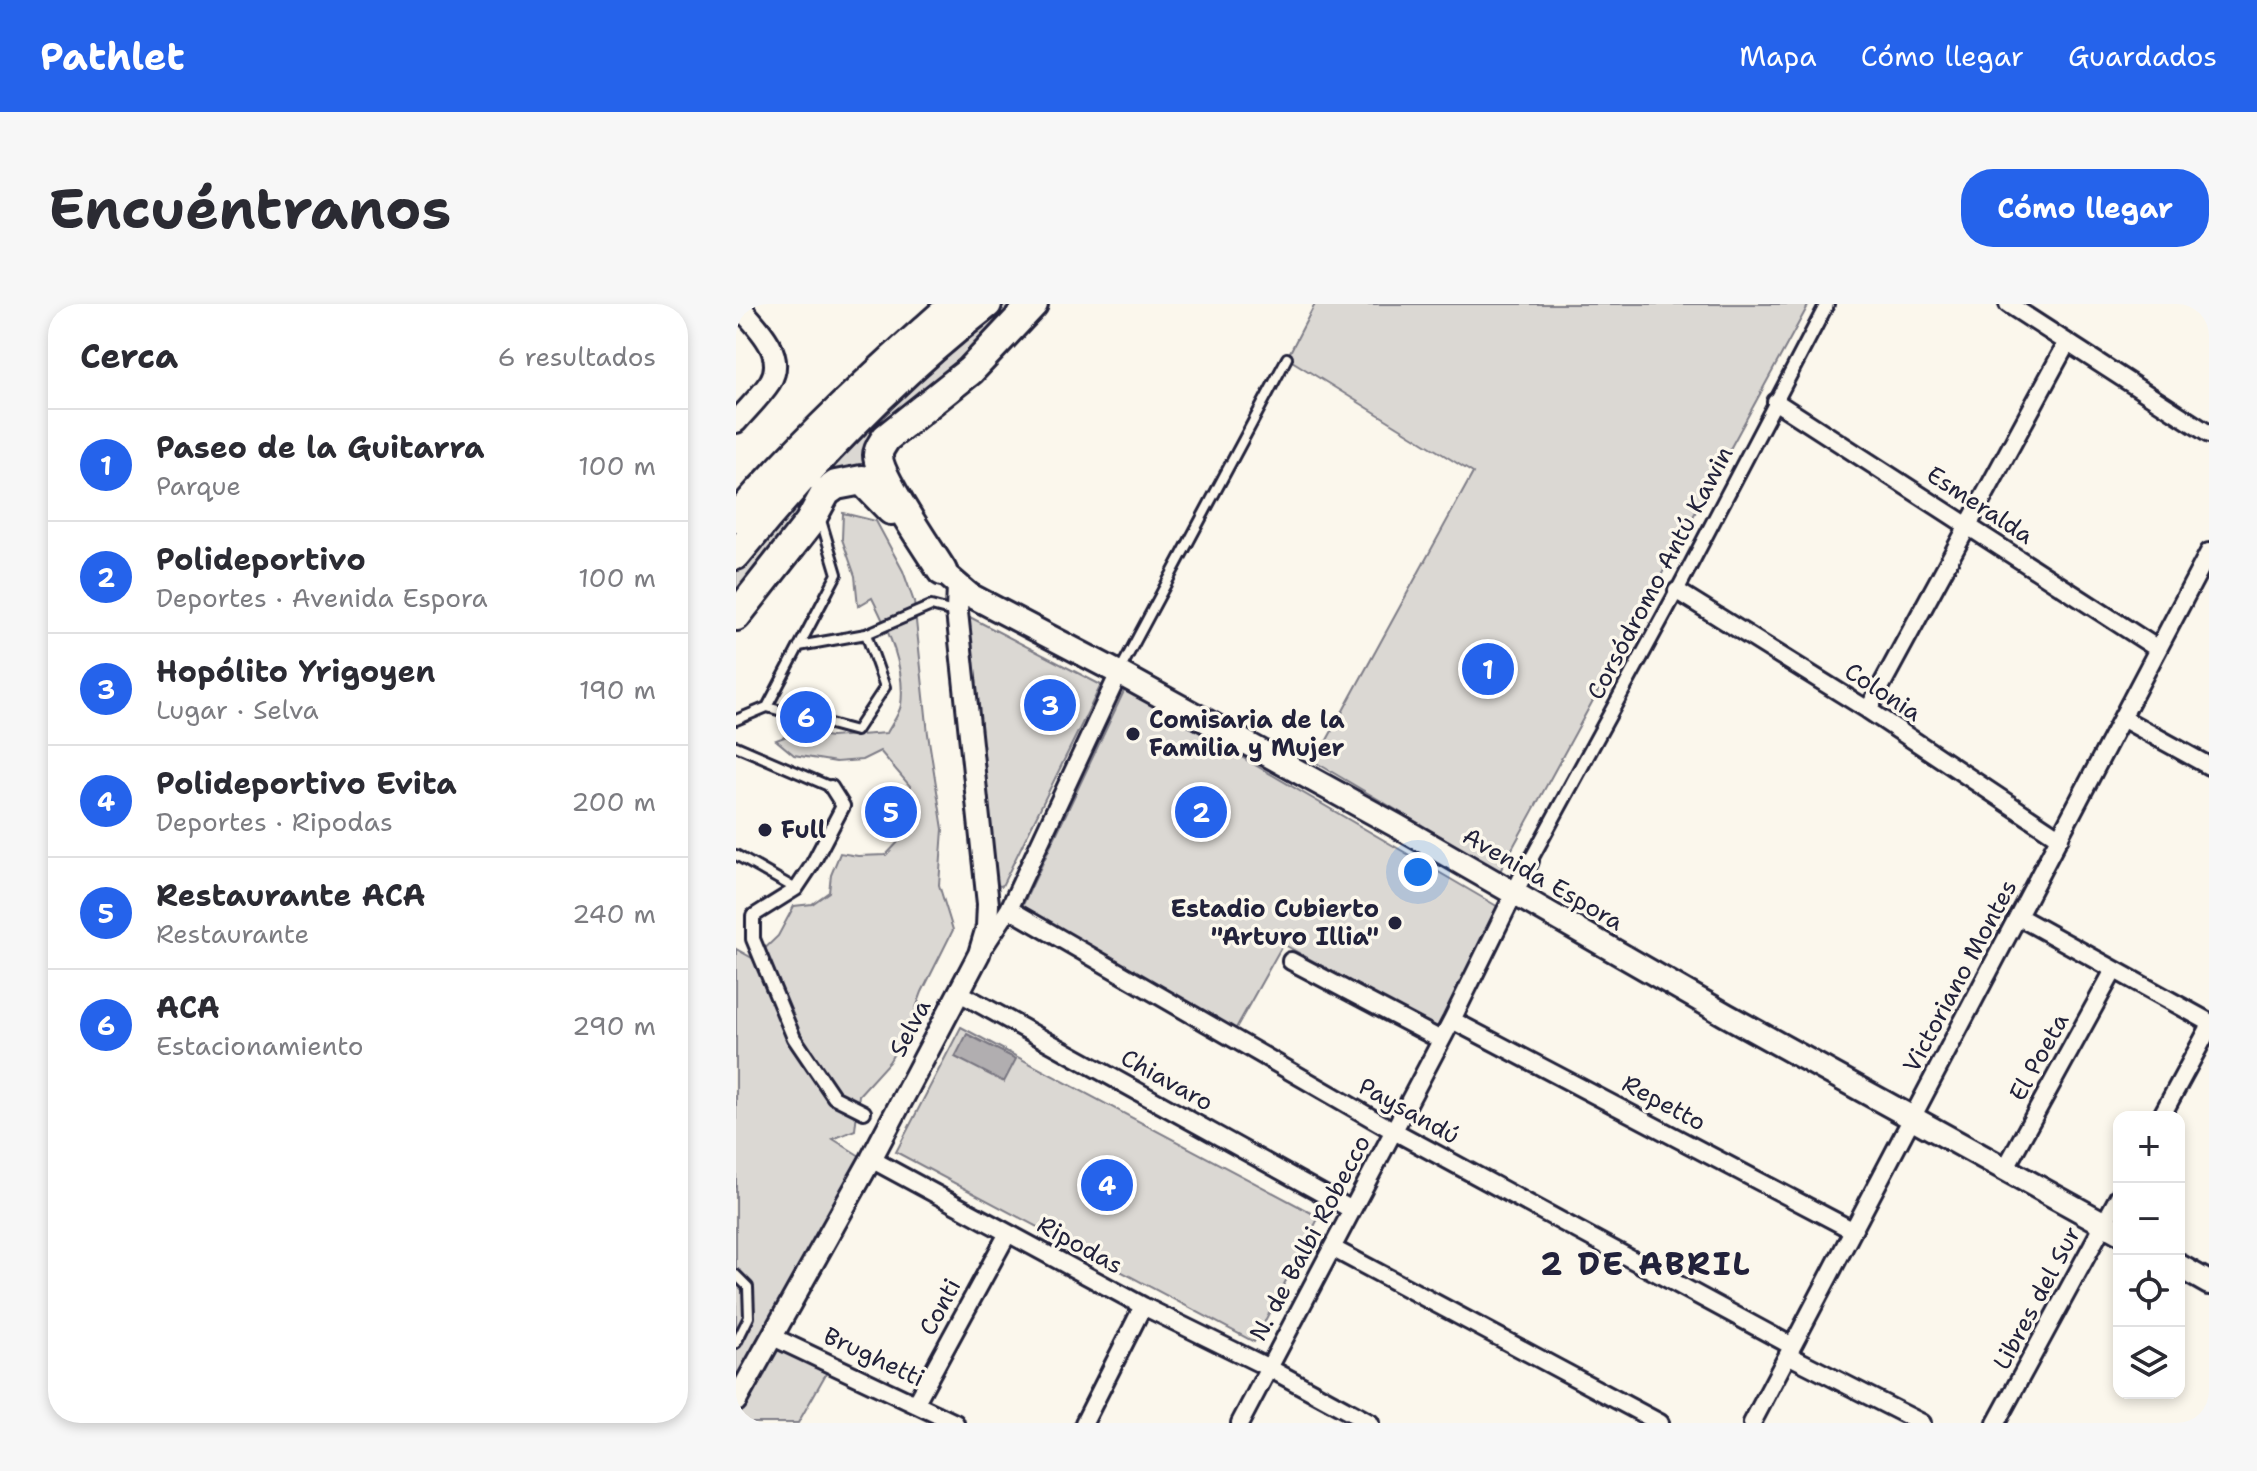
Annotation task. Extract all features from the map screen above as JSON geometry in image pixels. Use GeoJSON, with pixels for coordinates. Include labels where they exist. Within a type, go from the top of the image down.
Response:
{"type":"FeatureCollection","features":[{"type":"Feature","properties":{"kind":"highway"},"geometry":{"type":"LineString","coordinates":[[736,518],[778,470],[847,402],[954,304]]}},
{"type":"Feature","properties":{"kind":"highway"},"geometry":{"type":"LineString","coordinates":[[736,555],[845,430],[954,330],[987,304]]}},
{"type":"Feature","properties":{"kind":"highway"},"geometry":{"type":"LineString","coordinates":[[950,579],[885,478],[878,455],[880,448],[886,438],[970,371],[1033,304]]}},
{"type":"Feature","properties":{"kind":"highway"},"geometry":{"type":"LineString","coordinates":[[736,616],[795,542],[826,492],[836,485],[862,480],[874,489],[950,579]]}},
{"type":"Feature","properties":{"kind":"main road","name":"Avenida Espora"},"geometry":{"type":"LineString","coordinates":[[950,579],[970,595],[1119,673],[1515,891],[1726,1015],[2112,1228]]}},
{"type":"Feature","properties":{"kind":"main road"},"geometry":{"type":"LineString","coordinates":[[2185,1269],[2209,1283]]}},
{"type":"Feature","properties":{"kind":"street"},"geometry":{"type":"LineString","coordinates":[[736,422],[772,380],[775,359],[768,341],[737,304]]}},
{"type":"Feature","properties":{"kind":"street","name":"Corsódromo Antú Kawin"},"geometry":{"type":"LineString","coordinates":[[1530,861],[1677,591],[1827,304]]}},
{"type":"Feature","properties":{"kind":"street"},"geometry":{"type":"LineString","coordinates":[[2008,304],[2209,434]]}},
{"type":"Feature","properties":{"kind":"street"},"geometry":{"type":"LineString","coordinates":[[1868,710],[2067,343]]}},
{"type":"Feature","properties":{"kind":"street","name":"Esmeralda"},"geometry":{"type":"LineString","coordinates":[[1776,402],[2158,649]]}},
{"type":"Feature","properties":{"kind":"street","name":"Victoriano Montes"},"geometry":{"type":"LineString","coordinates":[[1752,1423],[2209,552]]}},
{"type":"Feature","properties":{"kind":"street"},"geometry":{"type":"LineString","coordinates":[[950,579],[957,612],[988,904],[987,927],[979,954]]}},
{"type":"Feature","properties":{"kind":"street","name":"Colonia"},"geometry":{"type":"LineString","coordinates":[[1677,591],[1868,710],[2060,838]]}},
{"type":"Feature","properties":{"kind":"street","name":"Selva"},"geometry":{"type":"LineString","coordinates":[[736,1401],[871,1159],[979,954],[1009,909],[1119,673]]}},
{"type":"Feature","properties":{"kind":"street"},"geometry":{"type":"LineString","coordinates":[[2122,718],[2209,766]]}},
{"type":"Feature","properties":{"kind":"street"},"geometry":{"type":"LineString","coordinates":[[831,787],[843,806],[796,889],[753,916],[753,939],[794,1038],[834,1097],[864,1112]]}},
{"type":"Feature","properties":{"kind":"street","name":"N. de Balbi Robecco"},"geometry":{"type":"LineString","coordinates":[[1240,1423],[1452,1020],[1530,861]]}},
{"type":"Feature","properties":{"kind":"street","name":"Paysandú"},"geometry":{"type":"LineString","coordinates":[[1009,909],[1394,1131],[1922,1423]]}},
{"type":"Feature","properties":{"kind":"street"},"geometry":{"type":"LineString","coordinates":[[2019,917],[2209,1025],[2164,1111]]}},
{"type":"Feature","properties":{"kind":"street"},"geometry":{"type":"LineString","coordinates":[[1291,961],[1441,1040]]}},
{"type":"Feature","properties":{"kind":"street","name":"El Poeta"},"geometry":{"type":"LineString","coordinates":[[2005,1169],[2114,970]]}},
{"type":"Feature","properties":{"kind":"street","name":"Chiavaro"},"geometry":{"type":"LineString","coordinates":[[958,992],[1352,1210]]}},
{"type":"Feature","properties":{"kind":"street","name":"Repetto"},"geometry":{"type":"LineString","coordinates":[[1452,1020],[1852,1230]]}},
{"type":"Feature","properties":{"kind":"street","name":"Ripodas"},"geometry":{"type":"LineString","coordinates":[[871,1159],[1143,1306],[1269,1368],[1370,1423]]}},
{"type":"Feature","properties":{"kind":"street","name":"Libres del Sur"},"geometry":{"type":"LineString","coordinates":[[1996,1423],[2112,1228]]}},
{"type":"Feature","properties":{"kind":"street","name":"Conti"},"geometry":{"type":"LineString","coordinates":[[915,1404],[1008,1233]]}},
{"type":"Feature","properties":{"kind":"street"},"geometry":{"type":"LineString","coordinates":[[1332,1248],[1660,1423]]}},
{"type":"Feature","properties":{"kind":"street"},"geometry":{"type":"LineString","coordinates":[[1084,1423],[1143,1306]]}},
{"type":"Feature","properties":{"kind":"street","name":"Brughetti"},"geometry":{"type":"LineString","coordinates":[[771,1336],[955,1423]]}},
{"type":"Feature","properties":{"kind":"lane"},"geometry":{"type":"LineString","coordinates":[[1119,673],[1287,358]]}},
{"type":"Feature","properties":{"kind":"lane"},"geometry":{"type":"LineString","coordinates":[[767,707],[837,574],[817,507]]}},
{"type":"Feature","properties":{"kind":"lane"},"geometry":{"type":"LineString","coordinates":[[799,646],[866,634],[931,606],[957,612]]}},
{"type":"Feature","properties":{"kind":"lane"},"geometry":{"type":"LineString","coordinates":[[736,720],[767,707],[856,731],[885,687],[866,634]]}},
{"type":"Feature","properties":{"kind":"lane"},"geometry":{"type":"LineString","coordinates":[[736,746],[831,787]]}},
{"type":"Feature","properties":{"kind":"lane"},"geometry":{"type":"LineString","coordinates":[[736,855],[796,889]]}},
{"type":"Feature","properties":{"kind":"lane"},"geometry":{"type":"LineString","coordinates":[[736,1275],[748,1287],[749,1317],[736,1343]]}},
{"type":"Feature","properties":{"kind":"shaded area"},"geometry":{"type":"Polygon","coordinates":[[[1002,304],[1023,304],[875,439],[906,522],[854,475],[736,607],[736,566],[786,507],[967,332],[1002,304]]]}},
{"type":"Feature","properties":{"kind":"shaded area"},"geometry":{"type":"Polygon","coordinates":[[[1315,304],[1809,304],[1500,871],[1315,762],[1473,473],[1287,358],[1315,304]]]}},
{"type":"Feature","properties":{"kind":"shaded area"},"geometry":{"type":"Polygon","coordinates":[[[843,513],[876,521],[903,571],[914,602],[928,734],[943,829],[939,885],[953,930],[922,992],[908,1030],[889,1062],[859,1095],[855,1130],[833,1139],[860,1156],[736,1385],[736,949],[754,959],[778,936],[794,906],[812,904],[829,892],[831,875],[840,853],[886,855],[900,840],[910,786],[880,751],[862,760],[836,762],[794,755],[776,740],[798,732],[831,737],[887,733],[900,709],[901,677],[890,636],[872,598],[858,606],[855,576],[842,539],[843,513]]]}},
{"type":"Feature","properties":{"kind":"shaded area"},"geometry":{"type":"Polygon","coordinates":[[[962,613],[1101,685],[1002,886],[993,885],[962,613]]]}},
{"type":"Feature","properties":{"kind":"shaded area"},"geometry":{"type":"Polygon","coordinates":[[[1125,689],[1507,912],[1440,1032],[1283,944],[1235,1030],[1020,911],[1125,689]]]}},
{"type":"Feature","properties":{"kind":"shaded area"},"geometry":{"type":"Polygon","coordinates":[[[961,1027],[1319,1217],[1254,1342],[896,1152],[961,1027]]]}},
{"type":"Feature","properties":{"kind":"shaded area"},"geometry":{"type":"Polygon","coordinates":[[[967,1034],[1016,1059],[1004,1082],[955,1057],[967,1034]]]}},
{"type":"Feature","properties":{"kind":"shaded area"},"geometry":{"type":"Polygon","coordinates":[[[774,1347],[827,1372],[798,1423],[736,1423],[736,1416],[774,1347]]]}},
{"type":"Feature","properties":{"kind":"place","name":"Paseo de la Guitarra"},"geometry":{"type":"Point","coordinates":[1488,669]}},
{"type":"Feature","properties":{"kind":"place","name":"Hopólito Yrigoyen"},"geometry":{"type":"Point","coordinates":[1050,705]}},
{"type":"Feature","properties":{"kind":"place","name":"ACA"},"geometry":{"type":"Point","coordinates":[806,717]}},
{"type":"Feature","properties":{"kind":"place","name":"Comisaria de la Familia y Mujer"},"geometry":{"type":"Point","coordinates":[1133,734]}},
{"type":"Feature","properties":{"kind":"place","name":"Restaurante ACA"},"geometry":{"type":"Point","coordinates":[891,812]}},
{"type":"Feature","properties":{"kind":"place","name":"Polideportivo"},"geometry":{"type":"Point","coordinates":[1201,812]}},
{"type":"Feature","properties":{"kind":"place","name":"Full"},"geometry":{"type":"Point","coordinates":[765,830]}},
{"type":"Feature","properties":{"kind":"place","name":"Estadio Cubierto \"Arturo Illia\""},"geometry":{"type":"Point","coordinates":[1395,923]}},
{"type":"Feature","properties":{"kind":"place","name":"Polideportivo Evita"},"geometry":{"type":"Point","coordinates":[1107,1185]}},
{"type":"Feature","properties":{"kind":"district","name":"2 DE ABRIL"},"geometry":{"type":"Point","coordinates":[1646,1264]}}]}
